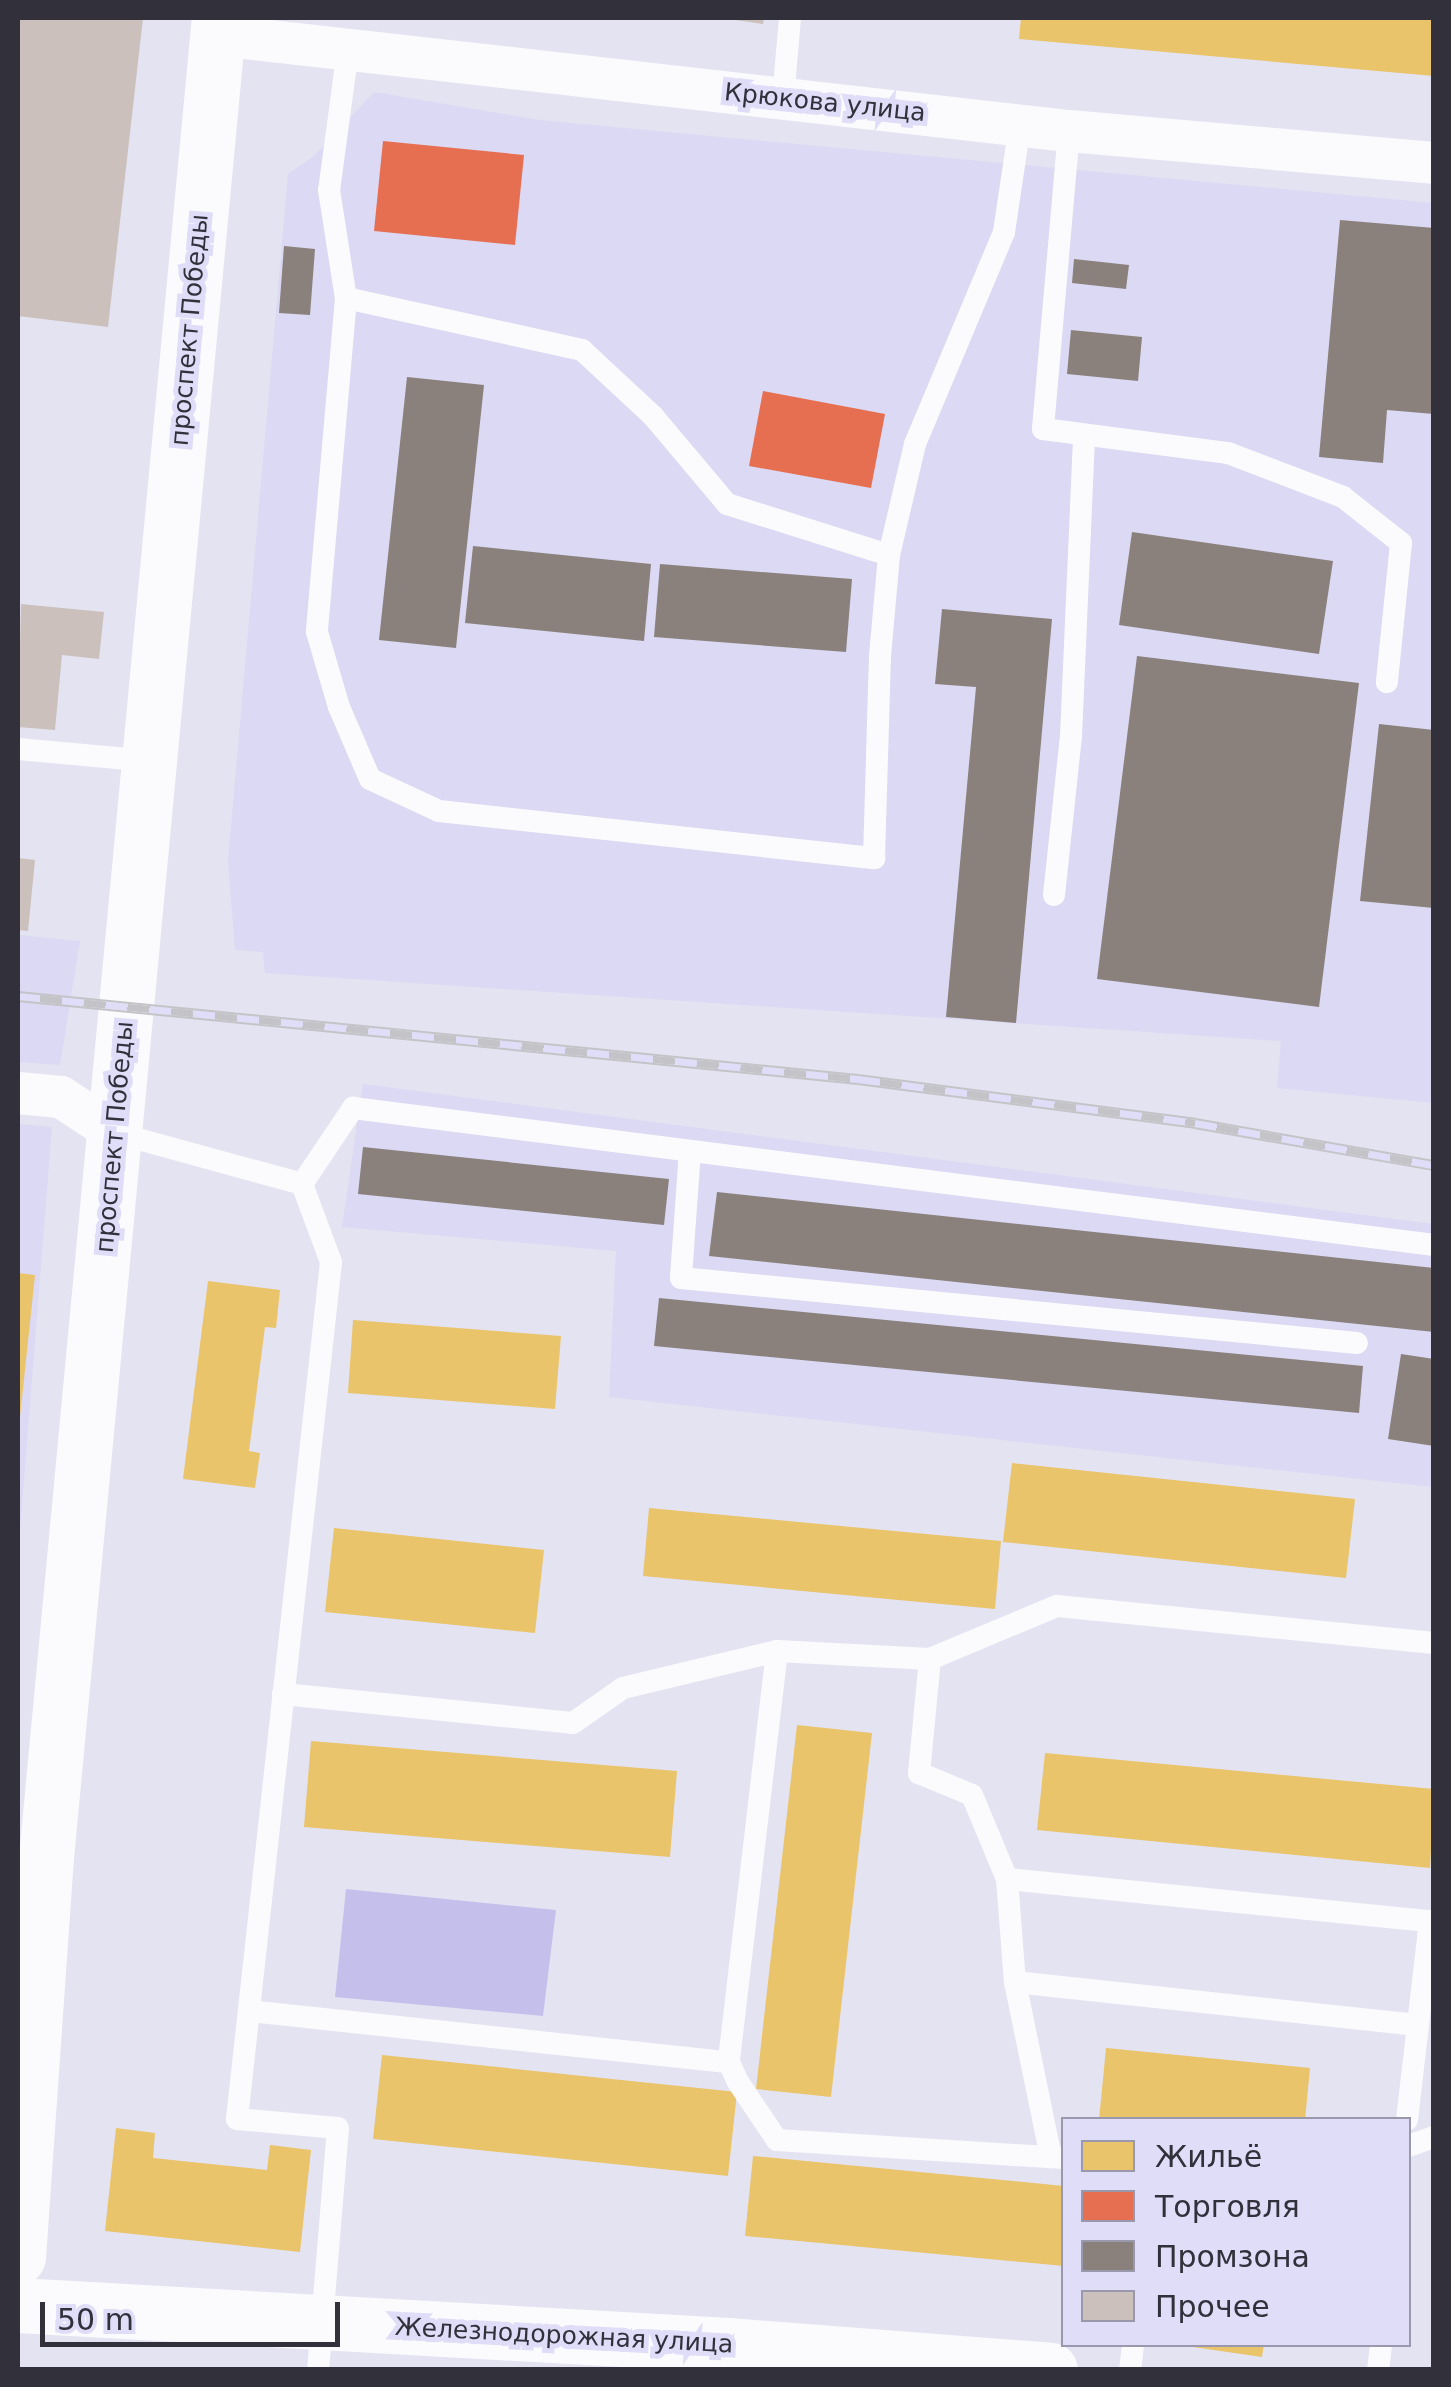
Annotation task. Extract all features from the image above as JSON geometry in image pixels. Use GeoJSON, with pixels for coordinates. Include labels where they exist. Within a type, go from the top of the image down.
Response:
{"type":"FeatureCollection","features":[{"type":"Feature","properties":{"kind":"main road","name":"проспект Победы"},"geometry":{"type":"LineString","coordinates":[[18,2257],[32,1856],[116,1133],[218,26]]}},
{"type":"Feature","properties":{"kind":"main road","name":"Железнодорожная улица"},"geometry":{"type":"LineString","coordinates":[[18,2305],[320,2346],[728,2345],[1050,2370]]}},
{"type":"Feature","properties":{"kind":"street","name":"Крюкова улица"},"geometry":{"type":"LineString","coordinates":[[218,26],[348,50],[1069,131],[1434,162]]}},
{"type":"Feature","properties":{"kind":"street"},"geometry":{"type":"LineString","coordinates":[[18,1094],[61,1097],[116,1133]]}},
{"type":"Feature","properties":{"kind":"lane"},"geometry":{"type":"LineString","coordinates":[[783,98],[790,18]]}},
{"type":"Feature","properties":{"kind":"lane"},"geometry":{"type":"LineString","coordinates":[[348,50],[329,190],[346,298],[316,632],[339,707],[370,780],[439,812],[874,858],[880,656],[889,555],[914,444],[1004,232],[1020,124]]}},
{"type":"Feature","properties":{"kind":"lane"},"geometry":{"type":"LineString","coordinates":[[1069,131],[1044,429],[1228,454],[1342,497],[1400,542],[1387,682]]}},
{"type":"Feature","properties":{"kind":"lane"},"geometry":{"type":"LineString","coordinates":[[346,298],[582,350],[652,416],[727,504],[889,555]]}},
{"type":"Feature","properties":{"kind":"lane"},"geometry":{"type":"LineString","coordinates":[[1054,895],[1071,736],[1084,436]]}},
{"type":"Feature","properties":{"kind":"lane"},"geometry":{"type":"LineString","coordinates":[[18,748],[149,761]]}},
{"type":"Feature","properties":{"kind":"lane"},"geometry":{"type":"LineString","coordinates":[[302,1184],[353,1108],[1434,1245]]}},
{"type":"Feature","properties":{"kind":"lane"},"geometry":{"type":"LineString","coordinates":[[116,1133],[302,1184]]}},
{"type":"Feature","properties":{"kind":"lane"},"geometry":{"type":"LineString","coordinates":[[690,1151],[681,1278],[1358,1343]]}},
{"type":"Feature","properties":{"kind":"lane"},"geometry":{"type":"LineString","coordinates":[[302,1184],[331,1262],[237,2119],[338,2128],[320,2346]]}},
{"type":"Feature","properties":{"kind":"lane"},"geometry":{"type":"LineString","coordinates":[[283,1694],[574,1723],[622,1688],[777,1651],[930,1660],[1057,1606],[1434,1643]]}},
{"type":"Feature","properties":{"kind":"lane"},"geometry":{"type":"LineString","coordinates":[[777,1651],[729,2062],[777,2140],[1057,2158],[1015,1982],[1007,1879],[972,1795],[919,1773],[930,1660]]}},
{"type":"Feature","properties":{"kind":"lane"},"geometry":{"type":"LineString","coordinates":[[1007,1879],[1430,1921],[1407,2117]]}},
{"type":"Feature","properties":{"kind":"lane"},"geometry":{"type":"LineString","coordinates":[[1015,1982],[1418,2025]]}},
{"type":"Feature","properties":{"kind":"lane"},"geometry":{"type":"LineString","coordinates":[[249,2012],[729,2062]]}},
{"type":"Feature","properties":{"kind":"shaded area"},"geometry":{"type":"Polygon","coordinates":[[[374,92],[539,120],[1433,203],[1433,1103],[1277,1088],[1281,1041],[265,973],[263,952],[235,950],[228,861],[288,174],[314,156],[374,92]]]}},
{"type":"Feature","properties":{"kind":"shaded area"},"geometry":{"type":"Polygon","coordinates":[[[18,935],[80,941],[60,1065],[18,1062],[18,935]]]}},
{"type":"Feature","properties":{"kind":"shaded area"},"geometry":{"type":"Polygon","coordinates":[[[363,1084],[1433,1224],[1433,1487],[609,1397],[616,1251],[342,1227],[363,1084]]]}},
{"type":"Feature","properties":{"kind":"shaded area"},"geometry":{"type":"Polygon","coordinates":[[[18,1124],[52,1127],[18,1555],[18,1124]]]}},
{"type":"Feature","properties":{"kind":"shaded area"},"geometry":{"type":"Polygon","coordinates":[[[346,1889],[556,1910],[543,2016],[335,1997],[346,1889]]]}},
{"type":"Feature","properties":{"kind":"building: Жильё"},"geometry":{"type":"Polygon","coordinates":[[[1021,18],[1434,18],[1434,76],[1019,39],[1021,18]]]}},
{"type":"Feature","properties":{"kind":"building: Жильё"},"geometry":{"type":"Polygon","coordinates":[[[18,1273],[35,1275],[20,1417],[18,1417],[18,1273]]]}},
{"type":"Feature","properties":{"kind":"building: Жильё"},"geometry":{"type":"Polygon","coordinates":[[[208,1281],[280,1290],[276,1328],[265,1327],[249,1451],[260,1453],[255,1488],[183,1479],[208,1281]]]}},
{"type":"Feature","properties":{"kind":"building: Жильё"},"geometry":{"type":"Polygon","coordinates":[[[353,1320],[561,1336],[555,1409],[348,1393],[353,1320]]]}},
{"type":"Feature","properties":{"kind":"building: Жильё"},"geometry":{"type":"Polygon","coordinates":[[[1012,1463],[1355,1499],[1346,1578],[1003,1542],[1012,1463]]]}},
{"type":"Feature","properties":{"kind":"building: Жильё"},"geometry":{"type":"Polygon","coordinates":[[[649,1508],[1001,1541],[995,1609],[643,1576],[649,1508]]]}},
{"type":"Feature","properties":{"kind":"building: Жильё"},"geometry":{"type":"Polygon","coordinates":[[[334,1528],[544,1550],[535,1633],[325,1612],[334,1528]]]}},
{"type":"Feature","properties":{"kind":"building: Жильё"},"geometry":{"type":"Polygon","coordinates":[[[797,1725],[872,1733],[831,2097],[756,2089],[797,1725]]]}},
{"type":"Feature","properties":{"kind":"building: Жильё"},"geometry":{"type":"Polygon","coordinates":[[[311,1741],[677,1771],[670,1857],[304,1827],[311,1741]]]}},
{"type":"Feature","properties":{"kind":"building: Жильё"},"geometry":{"type":"Polygon","coordinates":[[[1045,1753],[1434,1789],[1430,1868],[1037,1830],[1045,1753]]]}},
{"type":"Feature","properties":{"kind":"building: Жильё"},"geometry":{"type":"Polygon","coordinates":[[[1106,2048],[1310,2068],[1305,2117],[1099,2117],[1106,2048]]]}},
{"type":"Feature","properties":{"kind":"building: Жильё"},"geometry":{"type":"Polygon","coordinates":[[[382,2055],[737,2092],[728,2176],[373,2139],[382,2055]]]}},
{"type":"Feature","properties":{"kind":"building: Жильё"},"geometry":{"type":"Polygon","coordinates":[[[116,2128],[155,2133],[153,2158],[267,2170],[270,2145],[311,2150],[300,2252],[105,2231],[116,2128]]]}},
{"type":"Feature","properties":{"kind":"building: Жильё"},"geometry":{"type":"Polygon","coordinates":[[[753,2156],[1061,2186],[1061,2266],[745,2236],[753,2156]]]}},
{"type":"Feature","properties":{"kind":"building: Жильё"},"geometry":{"type":"Polygon","coordinates":[[[1193,2347],[1264,2347],[1262,2357],[1193,2347]]]}},
{"type":"Feature","properties":{"kind":"building: Торговля"},"geometry":{"type":"Polygon","coordinates":[[[383,141],[524,155],[515,245],[374,231],[383,141]]]}},
{"type":"Feature","properties":{"kind":"building: Торговля"},"geometry":{"type":"Polygon","coordinates":[[[763,391],[885,414],[871,488],[749,466],[763,391]]]}},
{"type":"Feature","properties":{"kind":"building: Промзона"},"geometry":{"type":"Polygon","coordinates":[[[1340,220],[1434,228],[1434,414],[1387,410],[1383,463],[1319,457],[1340,220]]]}},
{"type":"Feature","properties":{"kind":"building: Промзона"},"geometry":{"type":"Polygon","coordinates":[[[284,246],[315,249],[310,315],[279,313],[284,246]]]}},
{"type":"Feature","properties":{"kind":"building: Промзона"},"geometry":{"type":"Polygon","coordinates":[[[1074,259],[1129,265],[1126,289],[1072,283],[1074,259]]]}},
{"type":"Feature","properties":{"kind":"building: Промзона"},"geometry":{"type":"Polygon","coordinates":[[[1071,330],[1142,337],[1138,381],[1067,374],[1071,330]]]}},
{"type":"Feature","properties":{"kind":"building: Промзона"},"geometry":{"type":"Polygon","coordinates":[[[407,377],[484,385],[456,648],[379,640],[407,377]]]}},
{"type":"Feature","properties":{"kind":"building: Промзона"},"geometry":{"type":"Polygon","coordinates":[[[1132,532],[1333,561],[1319,654],[1119,625],[1132,532]]]}},
{"type":"Feature","properties":{"kind":"building: Промзона"},"geometry":{"type":"Polygon","coordinates":[[[473,546],[651,564],[644,641],[465,623],[473,546]]]}},
{"type":"Feature","properties":{"kind":"building: Промзона"},"geometry":{"type":"Polygon","coordinates":[[[660,564],[852,579],[846,652],[654,637],[660,564]]]}},
{"type":"Feature","properties":{"kind":"building: Промзона"},"geometry":{"type":"Polygon","coordinates":[[[942,609],[1052,619],[1016,1023],[946,1017],[976,687],[935,684],[942,609]]]}},
{"type":"Feature","properties":{"kind":"building: Промзона"},"geometry":{"type":"Polygon","coordinates":[[[1137,656],[1359,683],[1319,1007],[1097,979],[1137,656]]]}},
{"type":"Feature","properties":{"kind":"building: Промзона"},"geometry":{"type":"Polygon","coordinates":[[[1379,724],[1434,730],[1434,908],[1360,901],[1379,724]]]}},
{"type":"Feature","properties":{"kind":"building: Промзона"},"geometry":{"type":"Polygon","coordinates":[[[363,1147],[669,1179],[664,1225],[358,1194],[363,1147]]]}},
{"type":"Feature","properties":{"kind":"building: Промзона"},"geometry":{"type":"Polygon","coordinates":[[[717,1192],[1434,1268],[1434,1332],[709,1256],[717,1192]]]}},
{"type":"Feature","properties":{"kind":"building: Промзона"},"geometry":{"type":"Polygon","coordinates":[[[659,1298],[1363,1366],[1359,1413],[654,1346],[659,1298]]]}},
{"type":"Feature","properties":{"kind":"building: Промзона"},"geometry":{"type":"Polygon","coordinates":[[[1401,1354],[1434,1359],[1434,1446],[1388,1439],[1401,1354]]]}},
{"type":"Feature","properties":{"kind":"building: Прочее"},"geometry":{"type":"Polygon","coordinates":[[[18,18],[143,18],[108,327],[18,316],[18,18]]]}},
{"type":"Feature","properties":{"kind":"building: Прочее"},"geometry":{"type":"Polygon","coordinates":[[[722,18],[764,18],[763,24],[722,18]]]}},
{"type":"Feature","properties":{"kind":"building: Прочее"},"geometry":{"type":"Polygon","coordinates":[[[21,604],[104,612],[99,659],[62,655],[55,730],[18,727],[21,604]]]}},
{"type":"Feature","properties":{"kind":"building: Прочее"},"geometry":{"type":"Polygon","coordinates":[[[18,858],[35,860],[28,931],[18,930],[18,858]]]}},
{"type":"Feature","properties":{"kind":"railway"},"geometry":{"type":"LineString","coordinates":[[18,996],[858,1079],[1195,1123],[1434,1165]]}}]}
